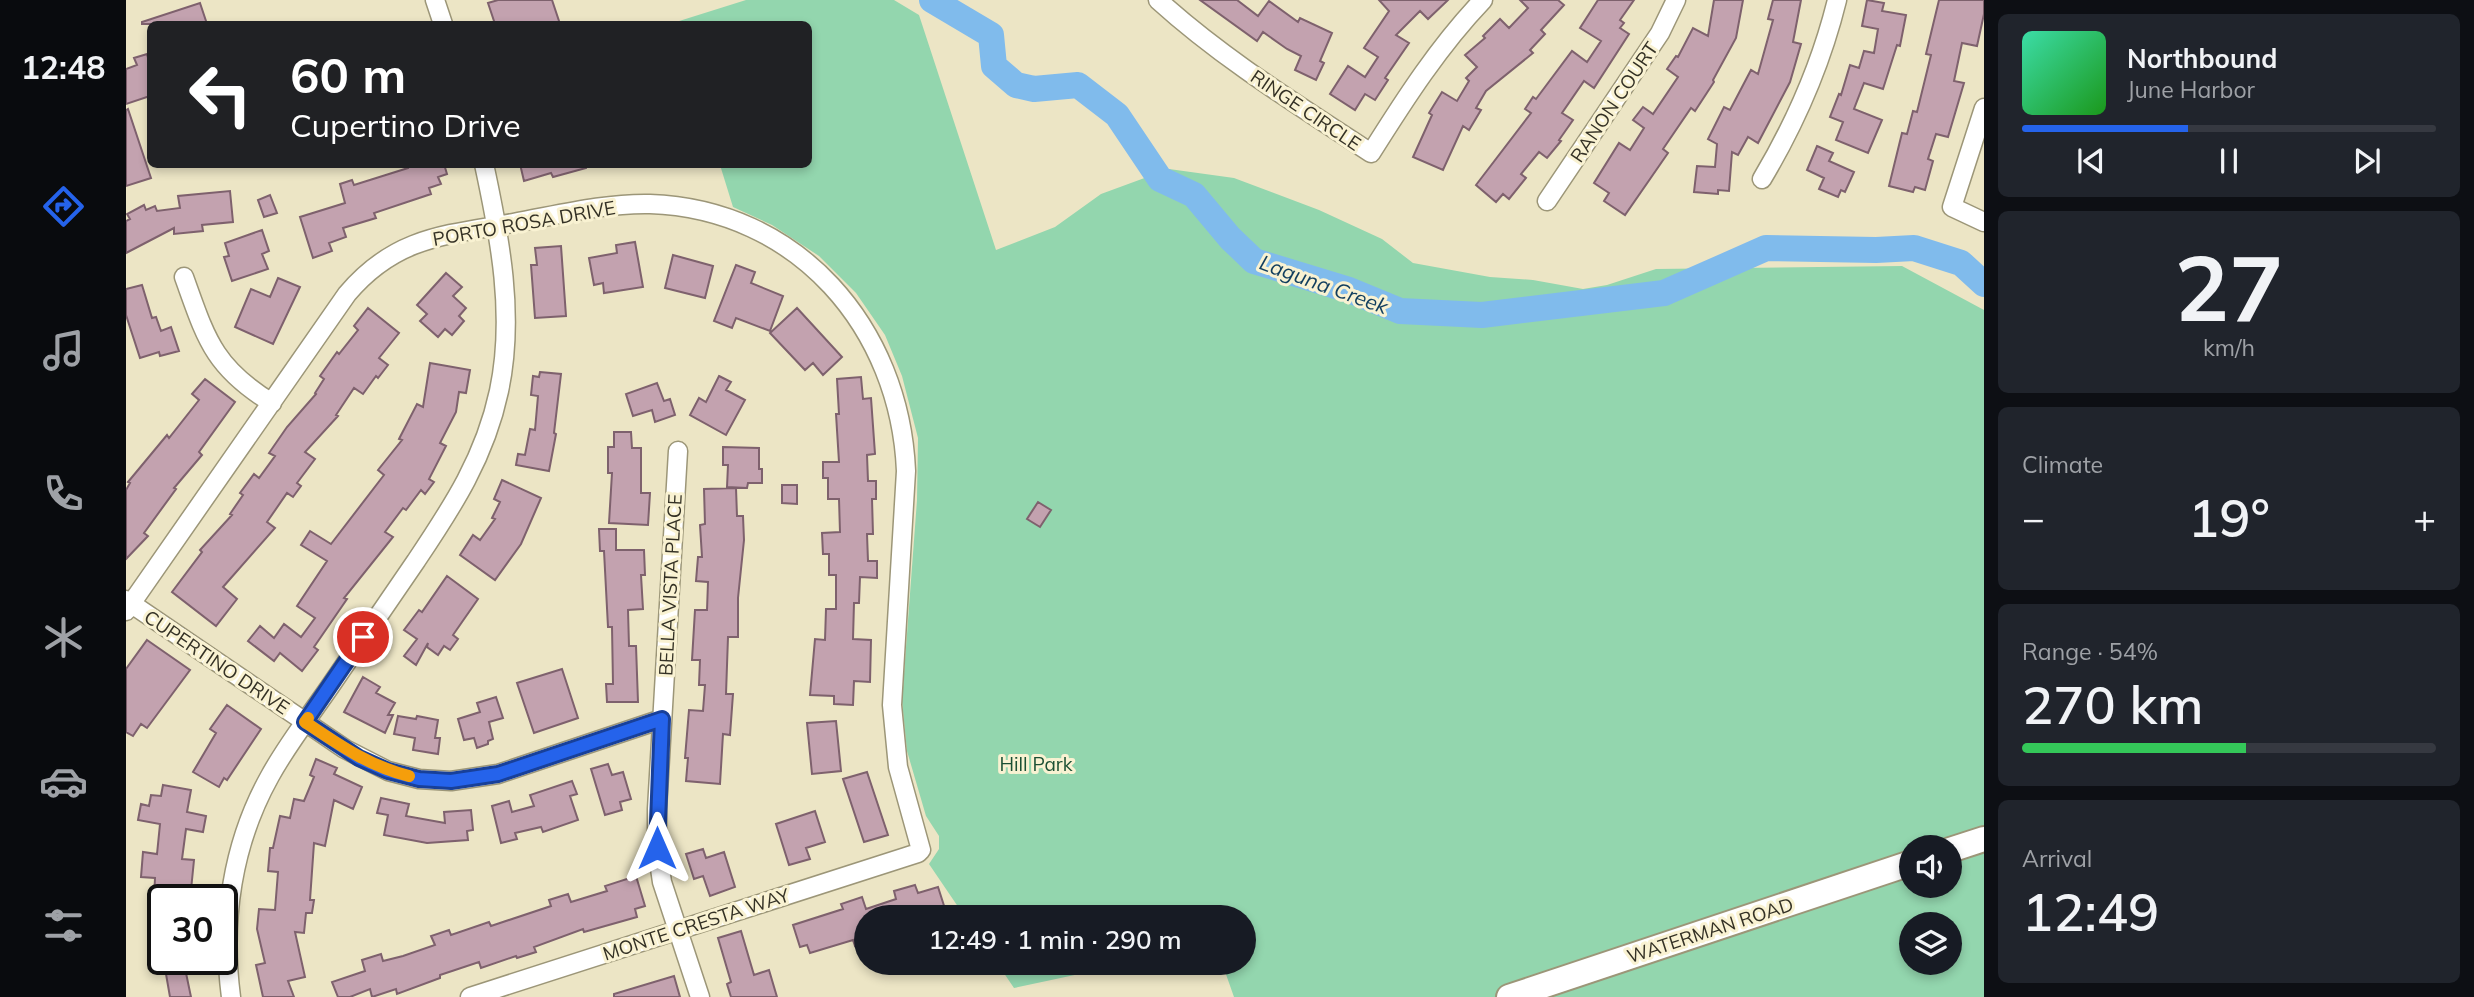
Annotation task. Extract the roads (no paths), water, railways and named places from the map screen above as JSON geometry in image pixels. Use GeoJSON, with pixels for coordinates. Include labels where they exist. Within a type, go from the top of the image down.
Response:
{"type":"FeatureCollection","features":[{"type":"Feature","properties":{"kind":"main road"},"geometry":{"type":"LineString","coordinates":[[1962,846],[1984,839]]}},
{"type":"Feature","properties":{"kind":"main road","name":"WATERMAN ROAD"},"geometry":{"type":"LineString","coordinates":[[1509,997],[1899,867]]}},
{"type":"Feature","properties":{"kind":"street"},"geometry":{"type":"LineString","coordinates":[[435,0],[442,21]]}},
{"type":"Feature","properties":{"kind":"street","name":"RINGE CIRCLE"},"geometry":{"type":"LineString","coordinates":[[1158,0],[1264,83],[1371,153],[1422,74],[1448,39],[1483,0]]}},
{"type":"Feature","properties":{"kind":"street","name":"RANON COURT"},"geometry":{"type":"LineString","coordinates":[[1547,201],[1660,33],[1676,0]]}},
{"type":"Feature","properties":{"kind":"street"},"geometry":{"type":"LineString","coordinates":[[1762,179],[1803,103],[1818,68],[1837,0]]}},
{"type":"Feature","properties":{"kind":"street"},"geometry":{"type":"LineString","coordinates":[[1984,108],[1952,207],[1984,222]]}},
{"type":"Feature","properties":{"kind":"street"},"geometry":{"type":"LineString","coordinates":[[231,997],[227,952],[228,916],[236,862],[247,828],[269,778],[451,509],[477,461],[499,391],[506,336],[506,299],[485,168]]}},
{"type":"Feature","properties":{"kind":"street","name":"PORTO ROSA DRIVE"},"geometry":{"type":"LineString","coordinates":[[128,605],[347,294],[369,270],[410,245],[441,236],[611,205],[648,204],[704,212],[748,227],[789,250],[831,285],[855,314],[875,345],[890,380],[904,434],[906,471],[892,705],[898,767],[921,850]]}},
{"type":"Feature","properties":{"kind":"street"},"geometry":{"type":"LineString","coordinates":[[184,277],[216,355],[237,379],[272,402]]}},
{"type":"Feature","properties":{"kind":"street","name":"BELLA VISTA PLACE"},"geometry":{"type":"LineString","coordinates":[[678,451],[657,809],[658,857],[662,882],[700,997]]}},
{"type":"Feature","properties":{"kind":"street","name":"CUPERTINO DRIVE"},"geometry":{"type":"LineString","coordinates":[[128,605],[345,750],[380,768],[419,779],[451,781],[498,774],[662,719]]}},
{"type":"Feature","properties":{"kind":"street","name":"MONTE CRESTA WAY"},"geometry":{"type":"LineString","coordinates":[[470,997],[921,850]]}},
{"type":"Feature","properties":{"kind":"waterway","name":"Laguna Creek"},"geometry":{"type":"LineString","coordinates":[[932,0],[991,35],[994,66],[1016,85],[1034,89],[1078,85],[1117,115],[1160,179],[1194,195],[1230,238],[1254,261],[1349,290],[1400,311],[1482,315],[1664,293],[1766,248],[1914,248],[1961,263],[1984,284]]}},
{"type":"Feature","properties":{"kind":"park label","name":"Hill Park"},"geometry":{"type":"Point","coordinates":[1036,764]}}]}
